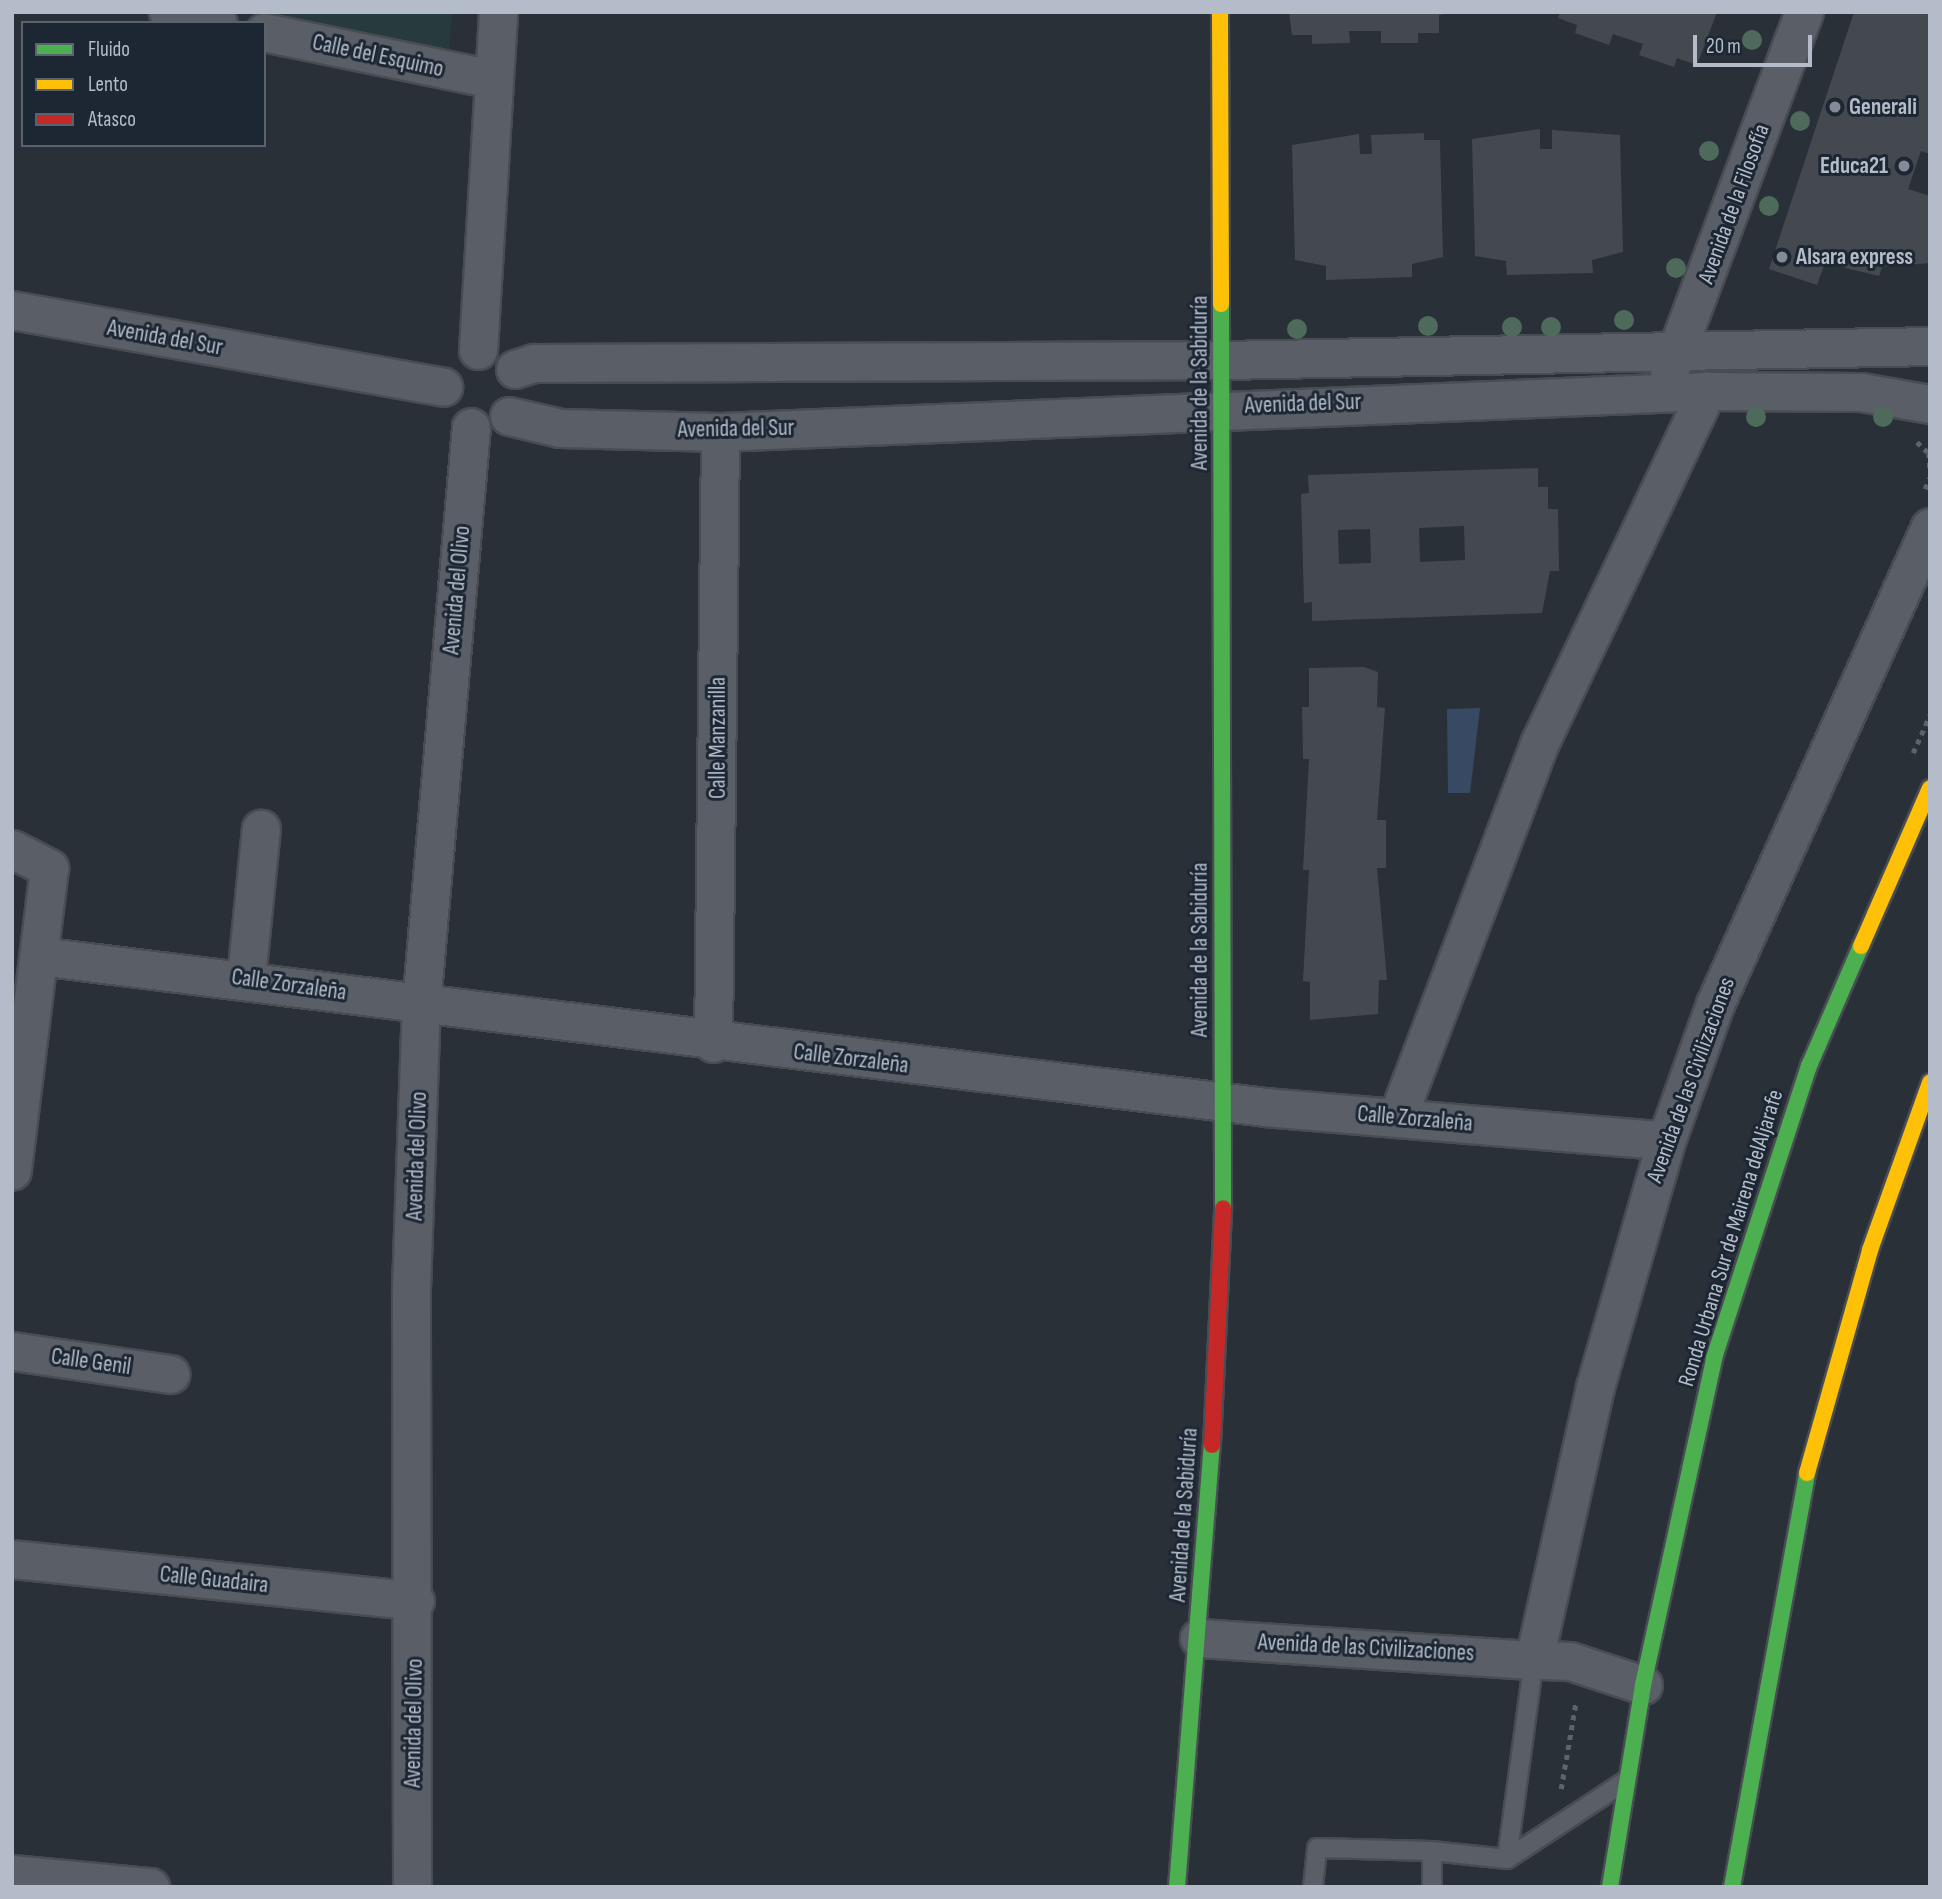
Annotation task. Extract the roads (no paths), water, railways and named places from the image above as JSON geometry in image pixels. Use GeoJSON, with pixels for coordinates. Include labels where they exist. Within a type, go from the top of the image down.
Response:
{"type":"FeatureCollection","features":[{"type":"Feature","properties":{"kind":"street"},"geometry":{"type":"LineString","coordinates":[[168,12],[209,21]]}},
{"type":"Feature","properties":{"kind":"street"},"geometry":{"type":"LineString","coordinates":[[478,350],[498,12]]}},
{"type":"Feature","properties":{"kind":"street","name":"Avenida de la Sabiduría"},"geometry":{"type":"LineString","coordinates":[[1178,1887],[1220,1336],[1225,1101],[1220,12]]}},
{"type":"Feature","properties":{"kind":"street","name":"Avenida de la Filosofía"},"geometry":{"type":"LineString","coordinates":[[1659,394],[1678,350],[1804,12]]}},
{"type":"Feature","properties":{"kind":"street","name":"Calle del Esquimo"},"geometry":{"type":"LineString","coordinates":[[266,32],[492,79]]}},
{"type":"Feature","properties":{"kind":"street","name":"Avenida del Sur"},"geometry":{"type":"LineString","coordinates":[[12,310],[443,387]]}},
{"type":"Feature","properties":{"kind":"street","name":"Avenida del Sur"},"geometry":{"type":"LineString","coordinates":[[515,369],[534,363],[1223,360],[1930,346]]}},
{"type":"Feature","properties":{"kind":"street"},"geometry":{"type":"LineString","coordinates":[[478,350],[506,358],[515,369],[519,394],[509,416],[498,425],[471,427],[451,411],[443,387],[460,356],[478,350]]}},
{"type":"Feature","properties":{"kind":"street"},"geometry":{"type":"LineString","coordinates":[[1397,1118],[1540,742],[1707,391]]}},
{"type":"Feature","properties":{"kind":"street","name":"Avenida del Sur"},"geometry":{"type":"LineString","coordinates":[[509,416],[550,428],[720,432],[1223,408],[1707,391],[1861,392],[1930,404]]}},
{"type":"Feature","properties":{"kind":"street","name":"Avenida del Olivo"},"geometry":{"type":"LineString","coordinates":[[412,1887],[415,1601],[411,1288],[422,1005],[471,427]]}},
{"type":"Feature","properties":{"kind":"street","name":"Calle Manzanilla"},"geometry":{"type":"LineString","coordinates":[[713,1043],[720,432]]}},
{"type":"Feature","properties":{"kind":"street","name":"Avenida de las Civilizaciones"},"geometry":{"type":"LineString","coordinates":[[1534,1660],[1595,1387],[1666,1141],[1716,1004],[1930,527]]}},
{"type":"Feature","properties":{"kind":"street","name":"Ronda Urbana Sur de Mairena delAljarafe"},"geometry":{"type":"LineString","coordinates":[[1610,1887],[1643,1685],[1714,1358],[1809,1066],[1930,788]]}},
{"type":"Feature","properties":{"kind":"street"},"geometry":{"type":"LineString","coordinates":[[246,978],[261,830]]}},
{"type":"Feature","properties":{"kind":"street"},"geometry":{"type":"LineString","coordinates":[[12,849],[49,868],[12,1171]]}},
{"type":"Feature","properties":{"kind":"street","name":"Calle Zorzaleña"},"geometry":{"type":"LineString","coordinates":[[39,956],[246,978],[422,1005],[713,1043],[1225,1101],[1666,1141]]}},
{"type":"Feature","properties":{"kind":"street"},"geometry":{"type":"LineString","coordinates":[[1732,1887],[1807,1471],[1910,1134],[1930,1082]]}},
{"type":"Feature","properties":{"kind":"street","name":"Calle Genil"},"geometry":{"type":"LineString","coordinates":[[12,1351],[170,1374]]}},
{"type":"Feature","properties":{"kind":"street","name":"Calle Guadaira"},"geometry":{"type":"LineString","coordinates":[[12,1559],[415,1601]]}},
{"type":"Feature","properties":{"kind":"street","name":"Avenida de las Civilizaciones"},"geometry":{"type":"LineString","coordinates":[[1199,1638],[1570,1661],[1643,1685]]}},
{"type":"Feature","properties":{"kind":"street"},"geometry":{"type":"LineString","coordinates":[[12,1874],[150,1887]]}},
{"type":"Feature","properties":{"kind":"lane"},"geometry":{"type":"LineString","coordinates":[[1910,1134],[1930,1106]]}},
{"type":"Feature","properties":{"kind":"lane"},"geometry":{"type":"LineString","coordinates":[[1507,1859],[1534,1660]]}},
{"type":"Feature","properties":{"kind":"lane"},"geometry":{"type":"LineString","coordinates":[[1314,1887],[1317,1848],[1432,1852],[1507,1859],[1627,1780]]}},
{"type":"Feature","properties":{"kind":"lane"},"geometry":{"type":"LineString","coordinates":[[1432,1852],[1432,1887]]}},
{"type":"Feature","properties":{"kind":"water"},"geometry":{"type":"Polygon","coordinates":[[[1480,708],[1470,793],[1448,793],[1447,709],[1480,708]]]}},
{"type":"Feature","properties":{"kind":"place","name":"Generali"},"geometry":{"type":"Point","coordinates":[1835,107]}},
{"type":"Feature","properties":{"kind":"place","name":"Educa21"},"geometry":{"type":"Point","coordinates":[1904,166]}},
{"type":"Feature","properties":{"kind":"place","name":"Alsara express"},"geometry":{"type":"Point","coordinates":[1782,257]}}]}
